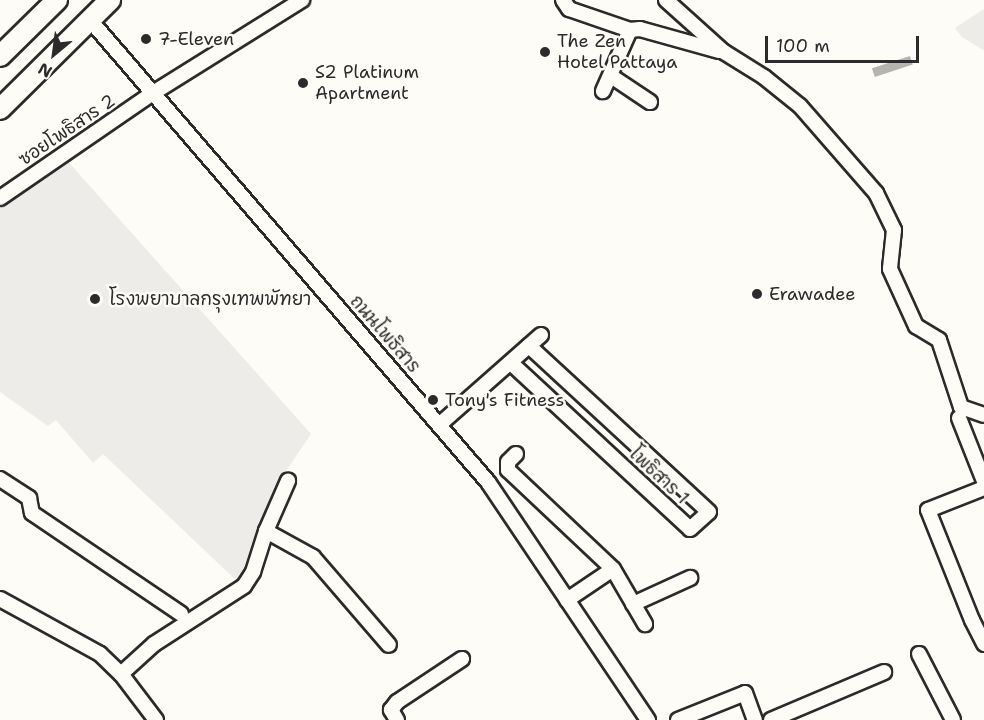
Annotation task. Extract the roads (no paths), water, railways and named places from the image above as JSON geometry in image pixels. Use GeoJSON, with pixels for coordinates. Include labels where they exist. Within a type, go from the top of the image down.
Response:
{"type":"FeatureCollection","features":[{"type":"Feature","properties":{"kind":"highway"},"geometry":{"type":"LineString","coordinates":[[0,56],[57,0]]}},
{"type":"Feature","properties":{"kind":"highway"},"geometry":{"type":"LineString","coordinates":[[0,109],[110,0]]}},
{"type":"Feature","properties":{"kind":"street","name":"ซอยโพธิสาร 2"},"geometry":{"type":"LineString","coordinates":[[0,198],[153,93],[302,0]]}},
{"type":"Feature","properties":{"kind":"street"},"geometry":{"type":"LineString","coordinates":[[563,0],[569,9],[630,30],[640,29],[724,52]]}},
{"type":"Feature","properties":{"kind":"street"},"geometry":{"type":"LineString","coordinates":[[666,0],[724,52],[764,77],[800,106],[876,193],[894,230],[890,269],[916,326],[939,340],[961,407],[984,415]]}},
{"type":"Feature","properties":{"kind":"street","name":"ถนนโพธิสาร"},"geometry":{"type":"LineString","coordinates":[[90,20],[488,482],[648,720]]}},
{"type":"Feature","properties":{"kind":"street"},"geometry":{"type":"LineString","coordinates":[[603,91],[630,30]]}},
{"type":"Feature","properties":{"kind":"street"},"geometry":{"type":"LineString","coordinates":[[611,76],[650,102]]}},
{"type":"Feature","properties":{"kind":"street"},"geometry":{"type":"LineString","coordinates":[[439,425],[541,335]]}},
{"type":"Feature","properties":{"kind":"street","name":"โพธิสาร 1"},"geometry":{"type":"LineString","coordinates":[[511,363],[690,529],[709,512],[529,346]]}},
{"type":"Feature","properties":{"kind":"street"},"geometry":{"type":"LineString","coordinates":[[958,418],[984,481]]}},
{"type":"Feature","properties":{"kind":"street"},"geometry":{"type":"LineString","coordinates":[[516,454],[508,462],[508,470],[613,569],[645,624]]}},
{"type":"Feature","properties":{"kind":"street"},"geometry":{"type":"LineString","coordinates":[[0,479],[29,498],[32,513],[181,614]]}},
{"type":"Feature","properties":{"kind":"street"},"geometry":{"type":"LineString","coordinates":[[121,674],[154,644],[219,605],[244,586],[253,572],[266,531],[288,481]]}},
{"type":"Feature","properties":{"kind":"street"},"geometry":{"type":"LineString","coordinates":[[984,488],[928,510],[972,620],[984,644]]}},
{"type":"Feature","properties":{"kind":"street"},"geometry":{"type":"LineString","coordinates":[[266,531],[313,557],[389,645]]}},
{"type":"Feature","properties":{"kind":"street"},"geometry":{"type":"LineString","coordinates":[[567,600],[613,569]]}},
{"type":"Feature","properties":{"kind":"street"},"geometry":{"type":"LineString","coordinates":[[633,604],[690,578]]}},
{"type":"Feature","properties":{"kind":"street"},"geometry":{"type":"LineString","coordinates":[[0,599],[87,644],[121,674],[156,720]]}},
{"type":"Feature","properties":{"kind":"street"},"geometry":{"type":"LineString","coordinates":[[919,654],[953,720]]}},
{"type":"Feature","properties":{"kind":"street"},"geometry":{"type":"LineString","coordinates":[[397,720],[391,710],[397,702],[462,659]]}},
{"type":"Feature","properties":{"kind":"street"},"geometry":{"type":"LineString","coordinates":[[771,720],[884,672]]}},
{"type":"Feature","properties":{"kind":"street"},"geometry":{"type":"LineString","coordinates":[[678,720],[745,693],[755,720]]}},
{"type":"Feature","properties":{"kind":"place","name":"7-Eleven"},"geometry":{"type":"Point","coordinates":[146,39]}},
{"type":"Feature","properties":{"kind":"place","name":"The Zen Hotel Pattaya"},"geometry":{"type":"Point","coordinates":[545,52]}},
{"type":"Feature","properties":{"kind":"place","name":"S2 Platinum Apartment"},"geometry":{"type":"Point","coordinates":[303,83]}},
{"type":"Feature","properties":{"kind":"place","name":"Erawadee"},"geometry":{"type":"Point","coordinates":[757,294]}},
{"type":"Feature","properties":{"kind":"place","name":"โรงพยาบาลกรุงเทพพัทยา"},"geometry":{"type":"Point","coordinates":[95,299]}},
{"type":"Feature","properties":{"kind":"place","name":"Tony's Fitness"},"geometry":{"type":"Point","coordinates":[433,400]}}]}
